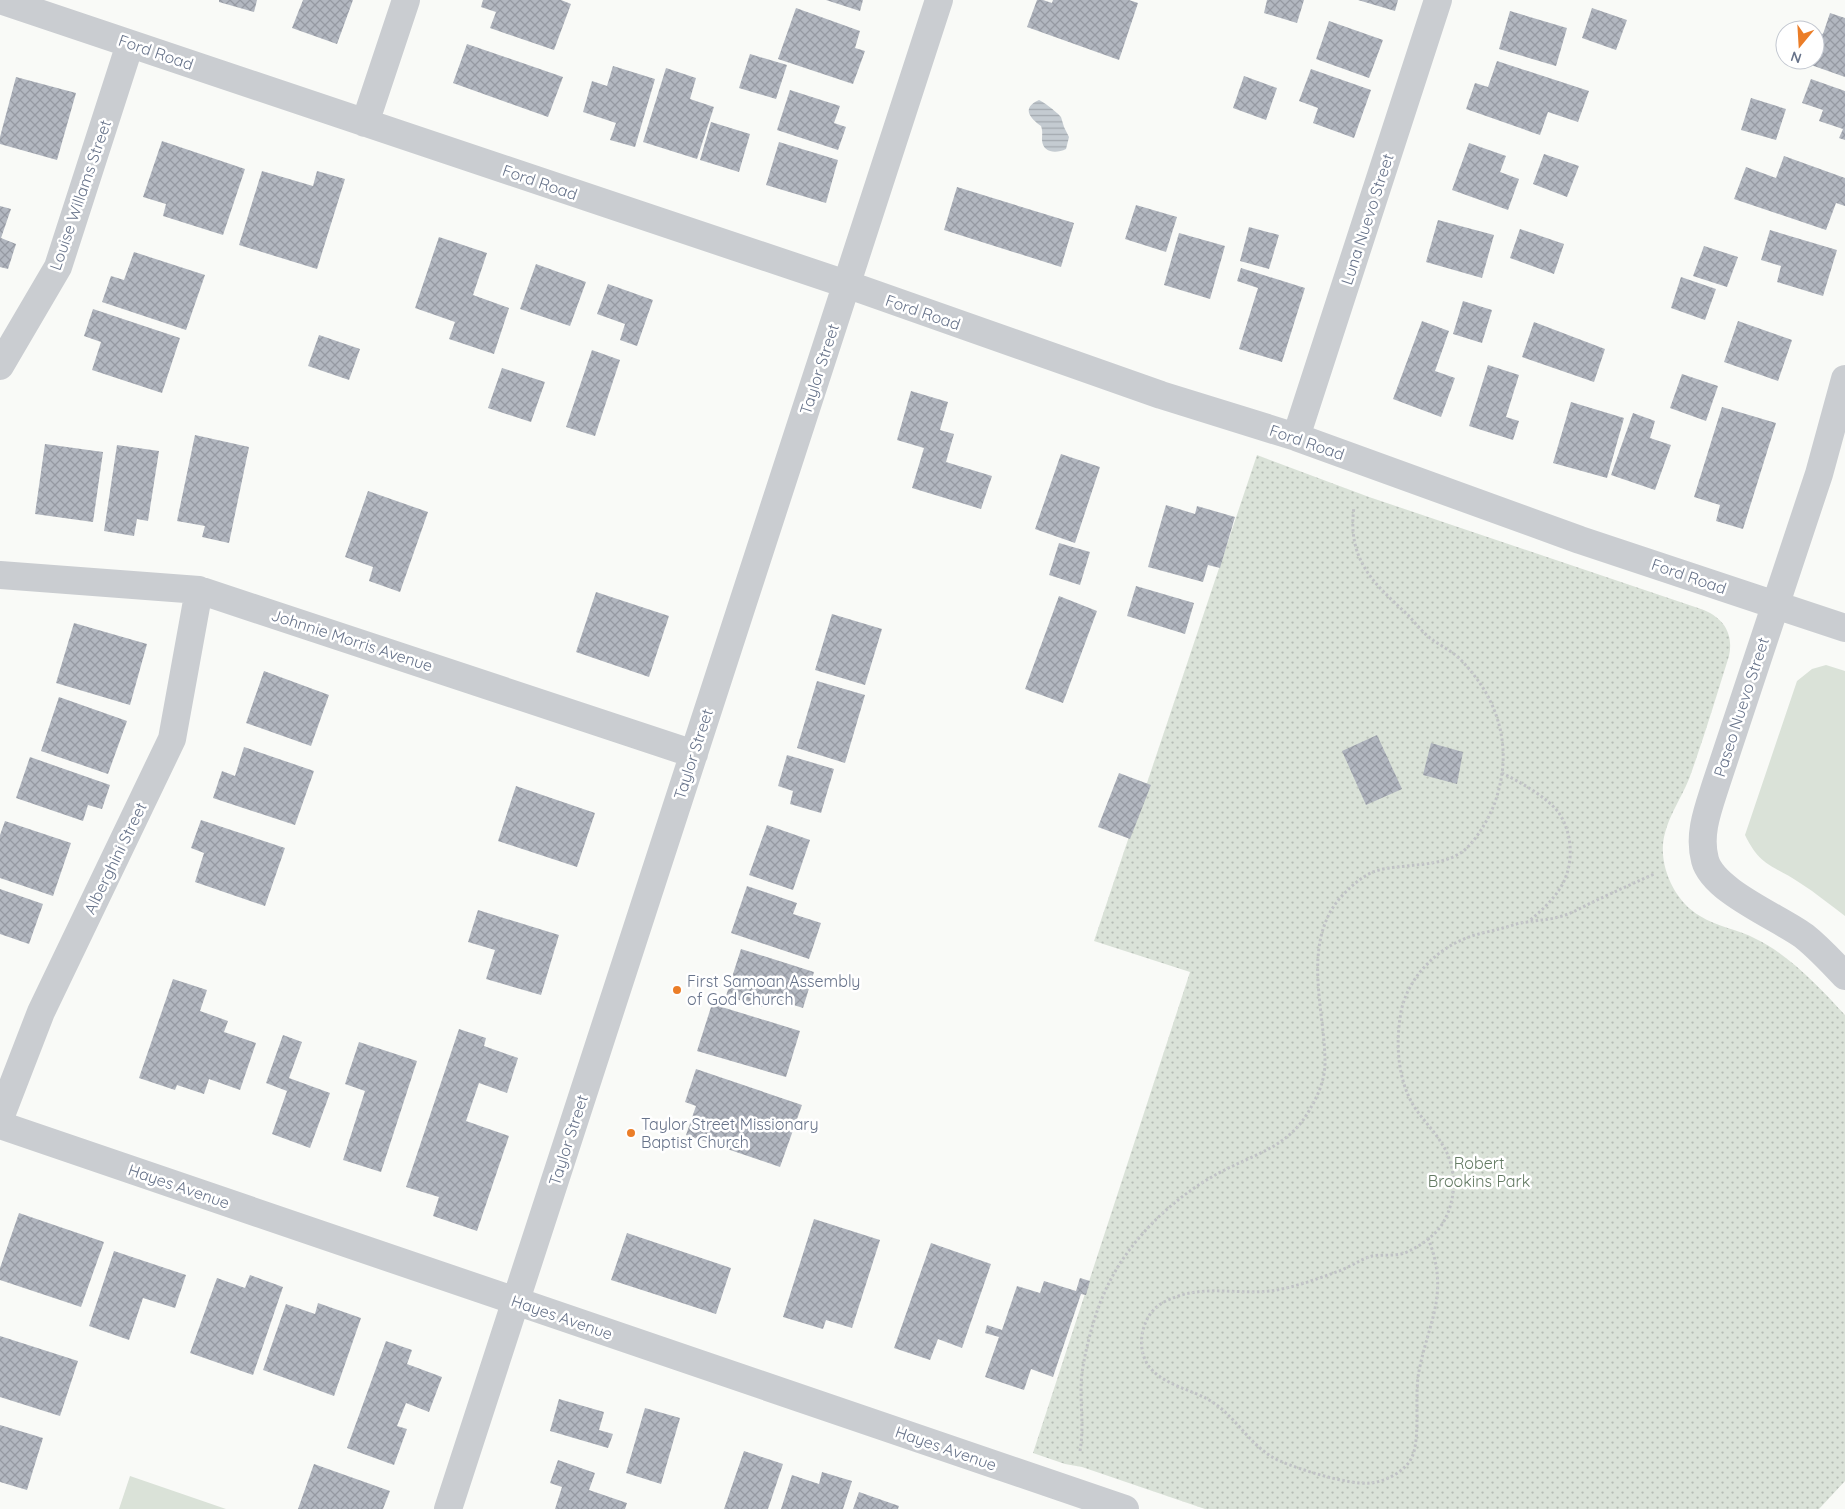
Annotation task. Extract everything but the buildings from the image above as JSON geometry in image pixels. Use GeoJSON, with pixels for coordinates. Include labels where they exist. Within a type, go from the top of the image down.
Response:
{"type":"FeatureCollection","features":[{"type":"Feature","properties":{"kind":"street","name":"Ford Road"},"geometry":{"type":"LineString","coordinates":[[0,0],[846,284],[1161,395],[1296,437],[1580,540],[1845,628]]}},
{"type":"Feature","properties":{"kind":"street"},"geometry":{"type":"LineString","coordinates":[[365,123],[406,0]]}},
{"type":"Feature","properties":{"kind":"street","name":"Taylor Street"},"geometry":{"type":"LineString","coordinates":[[448,1509],[939,0]]}},
{"type":"Feature","properties":{"kind":"street","name":"Luna Nuevo Street"},"geometry":{"type":"LineString","coordinates":[[1296,437],[1438,0]]}},
{"type":"Feature","properties":{"kind":"street","name":"Louise Willams Street"},"geometry":{"type":"LineString","coordinates":[[0,366],[58,267],[130,44]]}},
{"type":"Feature","properties":{"kind":"street","name":"Paseo Nuevo Street"},"geometry":{"type":"LineString","coordinates":[[1845,380],[1819,474],[1704,824],[1705,861],[1719,883],[1748,903],[1783,922],[1805,937],[1845,976]]}},
{"type":"Feature","properties":{"kind":"street","name":"Johnnie Morris Avenue"},"geometry":{"type":"LineString","coordinates":[[0,575],[199,590],[694,754]]}},
{"type":"Feature","properties":{"kind":"street","name":"Alberghini Street"},"geometry":{"type":"LineString","coordinates":[[0,1118],[41,1012],[172,739],[199,590]]}},
{"type":"Feature","properties":{"kind":"street","name":"Hayes Avenue"},"geometry":{"type":"LineString","coordinates":[[0,1125],[1117,1508]]}},
{"type":"Feature","properties":{"kind":"path"},"geometry":{"type":"LineString","coordinates":[[1080,1451],[1083,1416],[1081,1393],[1083,1368],[1101,1302],[1116,1270],[1142,1234],[1177,1200],[1217,1174],[1271,1149],[1298,1128],[1318,1093],[1325,1065],[1319,1008],[1318,964],[1320,945],[1329,915],[1339,900],[1351,888],[1375,871],[1444,860],[1462,852],[1483,827],[1498,796],[1504,745],[1499,722],[1490,700],[1481,685],[1461,660],[1425,633],[1378,585],[1367,571],[1356,552],[1353,540],[1354,507]]}},
{"type":"Feature","properties":{"kind":"path"},"geometry":{"type":"LineString","coordinates":[[1502,773],[1530,790],[1558,813],[1565,826],[1570,843],[1569,869],[1564,881],[1552,899],[1529,921]]}},
{"type":"Feature","properties":{"kind":"path"},"geometry":{"type":"LineString","coordinates":[[1428,1238],[1433,1251],[1438,1298],[1416,1386],[1416,1427],[1412,1458],[1405,1467],[1384,1479],[1373,1483],[1356,1482],[1279,1461],[1264,1452],[1229,1415],[1214,1403],[1159,1376],[1150,1369],[1144,1359],[1142,1334],[1146,1321],[1152,1311],[1161,1303],[1190,1293],[1213,1290],[1273,1291],[1312,1280],[1374,1256],[1382,1257],[1403,1254],[1422,1244],[1428,1238],[1438,1230],[1448,1214],[1454,1180],[1450,1158],[1441,1142],[1416,1111],[1407,1093],[1401,1073],[1398,1050],[1402,1008],[1408,989],[1421,971],[1438,954],[1463,939],[1529,921],[1545,921],[1564,916],[1654,874]]}},
{"type":"Feature","properties":{"kind":"green space","name":"Robert Brookins Park"},"geometry":{"type":"Polygon","coordinates":[[[1257,455],[1369,497],[1701,609],[1715,616],[1725,627],[1730,640],[1729,656],[1689,779],[1673,811],[1664,836],[1663,855],[1672,886],[1684,903],[1700,916],[1713,923],[1749,936],[1780,954],[1815,983],[1845,1015],[1845,1481],[1819,1509],[1205,1509],[1082,1467],[1065,1464],[1033,1453],[1190,972],[1094,941],[1257,455]]]}},
{"type":"Feature","properties":{"kind":"green space"},"geometry":{"type":"Polygon","coordinates":[[[1826,665],[1845,671],[1845,916],[1806,887],[1769,865],[1757,854],[1745,835],[1797,681],[1812,669],[1826,665]]]}},
{"type":"Feature","properties":{"kind":"green space"},"geometry":{"type":"Polygon","coordinates":[[[130,1476],[226,1509],[119,1509],[130,1476]]]}},
{"type":"Feature","properties":{"kind":"shaded area"},"geometry":{"type":"Polygon","coordinates":[[[1039,100],[1061,117],[1069,137],[1066,149],[1054,152],[1045,148],[1042,140],[1041,126],[1029,113],[1030,106],[1039,100]]]}},
{"type":"Feature","properties":{"kind":"place","name":"First Samoan Assembly of God Church"},"geometry":{"type":"Point","coordinates":[677,990]}},
{"type":"Feature","properties":{"kind":"place","name":"Taylor Street Missionary Baptist Church"},"geometry":{"type":"Point","coordinates":[631,1133]}}]}
